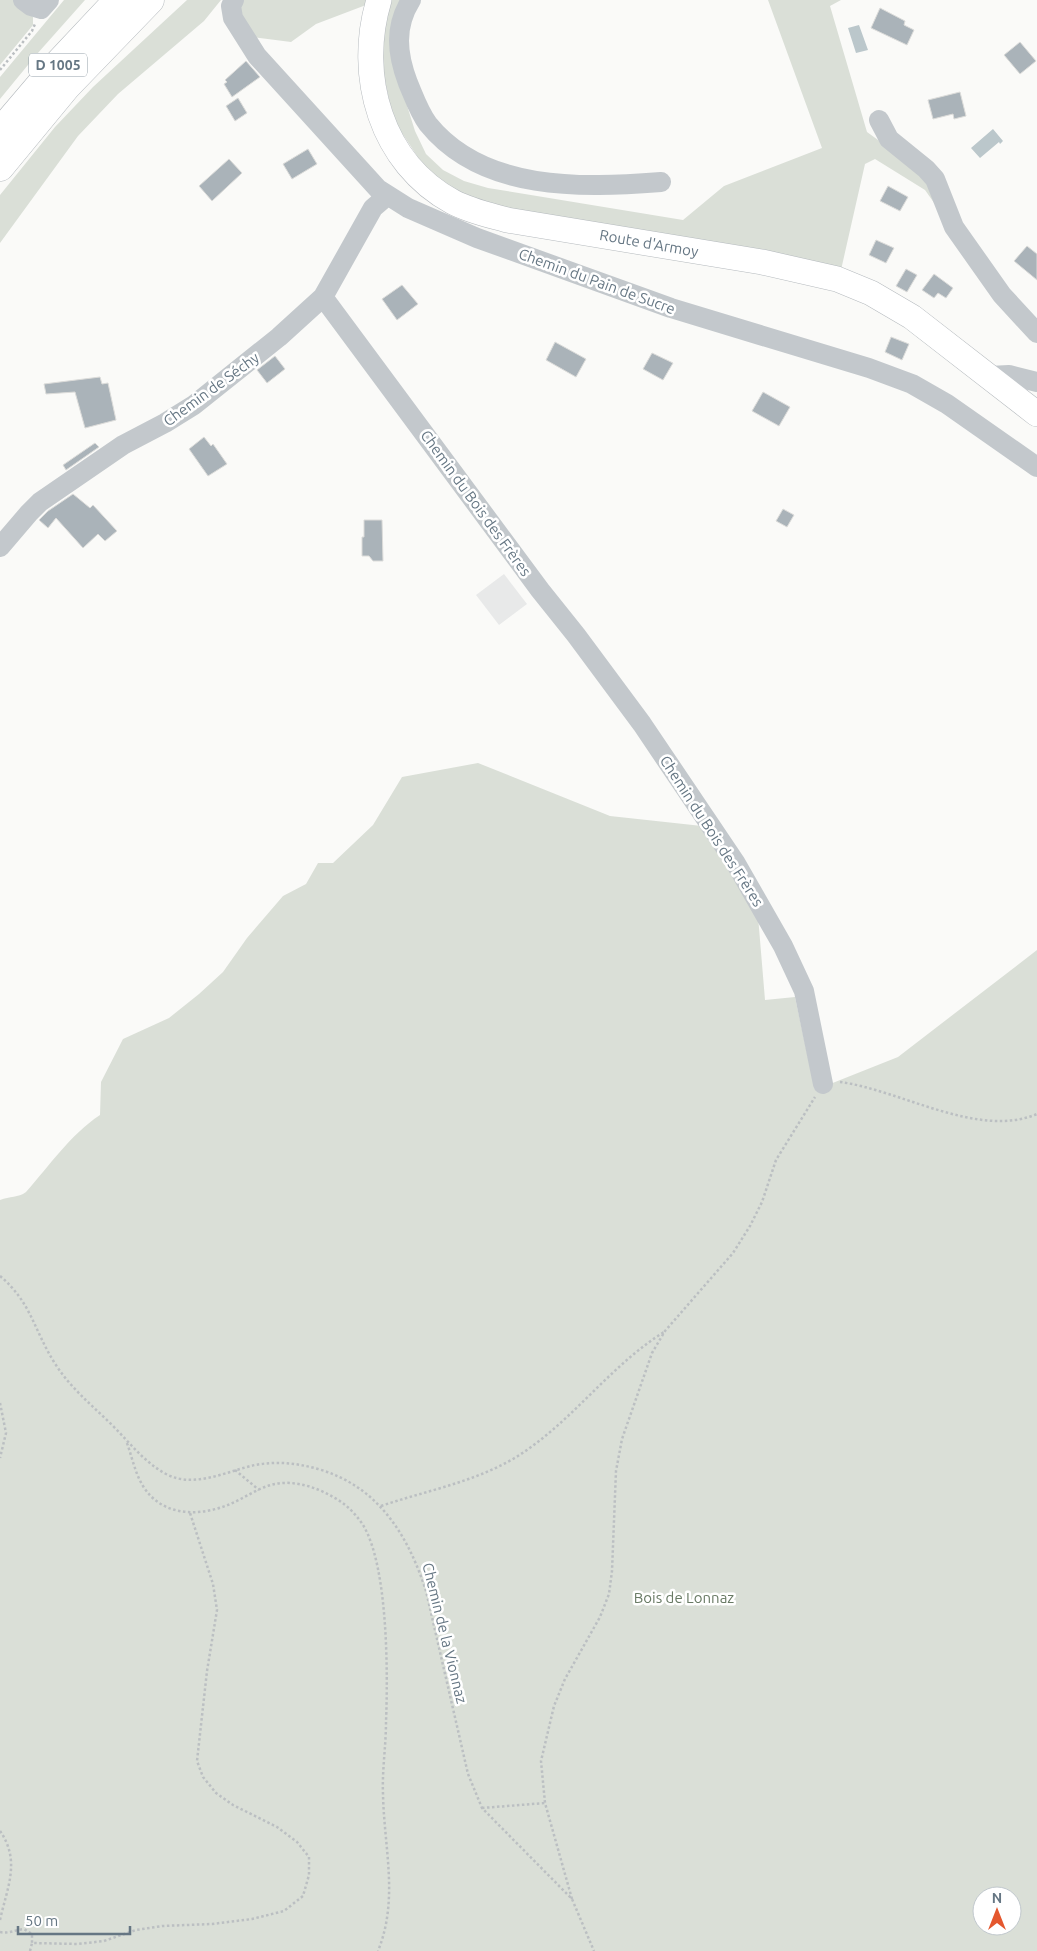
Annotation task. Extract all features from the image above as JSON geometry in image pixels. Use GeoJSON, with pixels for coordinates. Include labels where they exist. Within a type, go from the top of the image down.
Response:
{"type":"FeatureCollection","features":[{"type":"Feature","properties":{"kind":"highway","name":"D 1005"},"geometry":{"type":"LineString","coordinates":[[0,132],[57,65],[140,3]]}},
{"type":"Feature","properties":{"kind":"highway","name":"D 1005"},"geometry":{"type":"LineString","coordinates":[[0,167],[66,87],[140,3]]}},
{"type":"Feature","properties":{"kind":"main road","name":"Route d'Armoy"},"geometry":{"type":"LineString","coordinates":[[379,0],[373,23],[370,53],[372,83],[379,113],[390,140],[407,165],[429,187],[441,195],[468,209],[507,220],[762,262],[837,279],[892,304],[932,331],[1037,414]]}},
{"type":"Feature","properties":{"kind":"street"},"geometry":{"type":"LineString","coordinates":[[23,0],[31,6],[45,5]]}},
{"type":"Feature","properties":{"kind":"street","name":"Chemin du Pain de Sucre"},"geometry":{"type":"LineString","coordinates":[[234,0],[231,6],[233,18],[257,56],[386,196],[454,229],[625,292],[698,317],[869,368],[912,384],[947,404],[1037,467]]}},
{"type":"Feature","properties":{"kind":"street"},"geometry":{"type":"LineString","coordinates":[[411,0],[402,14],[398,32],[400,52],[407,80],[418,107],[427,122],[440,138],[460,154],[482,166],[506,174],[555,184],[607,186],[660,182]]}},
{"type":"Feature","properties":{"kind":"street"},"geometry":{"type":"LineString","coordinates":[[879,120],[888,139],[935,179],[954,228],[1002,295],[1037,332]]}},
{"type":"Feature","properties":{"kind":"street","name":"Chemin de Séchy"},"geometry":{"type":"LineString","coordinates":[[0,547],[40,502],[123,445],[165,424],[194,405],[280,338],[323,297],[373,208],[386,196]]}},
{"type":"Feature","properties":{"kind":"street","name":"Chemin du Bois des Frères"},"geometry":{"type":"LineString","coordinates":[[323,297],[540,590],[642,724],[735,862],[783,946],[804,991],[823,1084]]}},
{"type":"Feature","properties":{"kind":"street"},"geometry":{"type":"LineString","coordinates":[[990,376],[1009,375],[1037,382]]}},
{"type":"Feature","properties":{"kind":"path"},"geometry":{"type":"LineString","coordinates":[[0,70],[32,32],[45,5]]}},
{"type":"Feature","properties":{"kind":"path"},"geometry":{"type":"LineString","coordinates":[[572,1899],[545,1803],[541,1761],[554,1706],[565,1679],[600,1617],[609,1594],[612,1570],[616,1471],[622,1439],[652,1354],[665,1331],[710,1281],[742,1240],[762,1202],[776,1160],[823,1084],[838,1081],[854,1083],[980,1120],[1005,1122],[1027,1119],[1037,1114]]}},
{"type":"Feature","properties":{"kind":"path","name":"Chemin de la Vionnaz"},"geometry":{"type":"LineString","coordinates":[[0,1276],[19,1294],[53,1360],[66,1380],[145,1460],[166,1474],[180,1479],[196,1479],[272,1463],[289,1463],[309,1466],[348,1480],[381,1506],[394,1523],[418,1565],[426,1591],[468,1774],[482,1808],[572,1899],[594,1951]]}},
{"type":"Feature","properties":{"kind":"path"},"geometry":{"type":"LineString","coordinates":[[381,1506],[457,1484],[513,1458],[545,1436],[573,1412],[626,1359],[665,1331]]}},
{"type":"Feature","properties":{"kind":"path"},"geometry":{"type":"LineString","coordinates":[[0,1403],[6,1433],[0,1458]]}},
{"type":"Feature","properties":{"kind":"path"},"geometry":{"type":"LineString","coordinates":[[127,1442],[143,1486],[155,1501],[171,1509],[190,1513],[210,1511],[275,1484],[294,1483],[314,1488],[334,1497],[352,1510],[363,1526],[376,1562],[383,1603],[387,1685],[383,1794],[389,1854],[390,1888],[388,1913],[383,1939],[378,1951]]}},
{"type":"Feature","properties":{"kind":"path"},"geometry":{"type":"LineString","coordinates":[[235,1470],[259,1490]]}},
{"type":"Feature","properties":{"kind":"path"},"geometry":{"type":"LineString","coordinates":[[32,1943],[78,1944],[104,1941],[136,1930],[162,1926],[212,1924],[252,1919],[284,1911],[303,1896],[309,1876],[309,1858],[297,1842],[276,1827],[233,1805],[216,1793],[203,1777],[197,1761],[216,1610],[213,1584],[190,1513]]}},
{"type":"Feature","properties":{"kind":"path"},"geometry":{"type":"LineString","coordinates":[[482,1808],[545,1803]]}},
{"type":"Feature","properties":{"kind":"path"},"geometry":{"type":"LineString","coordinates":[[0,1832],[12,1854],[11,1872],[0,1920]]}},
{"type":"Feature","properties":{"kind":"path"},"geometry":{"type":"LineString","coordinates":[[0,1932],[6,1933],[24,1929],[32,1934],[30,1951]]}},
{"type":"Feature","properties":{"kind":"shaded area"},"geometry":{"type":"Polygon","coordinates":[[[859,25],[868,50],[856,53],[848,28],[859,25]]]}},
{"type":"Feature","properties":{"kind":"shaded area"},"geometry":{"type":"Polygon","coordinates":[[[993,129],[1003,141],[1000,144],[999,142],[980,158],[971,148],[993,129]]]}},
{"type":"Feature","properties":{"kind":"shaded area"},"geometry":{"type":"Polygon","coordinates":[[[504,574],[527,604],[499,625],[476,595],[504,574]]]}},
{"type":"Feature","properties":{"kind":"green space"},"geometry":{"type":"Polygon","coordinates":[[[0,0],[13,0],[33,17],[33,25],[0,65],[0,0]]]}},
{"type":"Feature","properties":{"kind":"green space"},"geometry":{"type":"Polygon","coordinates":[[[64,0],[85,0],[0,99],[0,77],[64,0]]]}},
{"type":"Feature","properties":{"kind":"green space"},"geometry":{"type":"Polygon","coordinates":[[[187,0],[221,0],[204,21],[118,94],[78,136],[0,243],[0,195],[55,127],[93,87],[187,0]]]}},
{"type":"Feature","properties":{"kind":"green space"},"geometry":{"type":"Polygon","coordinates":[[[229,0],[367,0],[366,5],[316,24],[291,42],[253,37],[229,0]]]}},
{"type":"Feature","properties":{"kind":"green space"},"geometry":{"type":"Polygon","coordinates":[[[391,0],[403,0],[399,80],[415,131],[426,154],[443,170],[464,181],[488,188],[683,220],[724,186],[822,148],[768,0],[841,0],[830,6],[867,132],[925,174],[937,207],[925,190],[875,159],[865,164],[841,270],[481,205],[431,177],[394,121],[383,73],[383,25],[391,0]]]}},
{"type":"Feature","properties":{"kind":"green space","name":"Bois de Lonnaz"},"geometry":{"type":"Polygon","coordinates":[[[478,763],[610,816],[702,826],[758,916],[765,1000],[795,997],[815,1090],[898,1057],[1037,950],[1037,1951],[0,1951],[0,1200],[26,1192],[70,1141],[100,1115],[101,1082],[123,1039],[169,1018],[199,994],[223,972],[247,938],[283,896],[306,884],[318,863],[333,863],[373,825],[402,777],[478,763]]]}},
{"type":"Feature","properties":{"kind":"building"},"geometry":{"type":"Polygon","coordinates":[[[880,8],[905,21],[904,25],[914,30],[907,45],[871,28],[880,8]]]}},
{"type":"Feature","properties":{"kind":"building"},"geometry":{"type":"Polygon","coordinates":[[[1020,42],[1036,61],[1020,74],[1004,55],[1020,42]]]}},
{"type":"Feature","properties":{"kind":"building"},"geometry":{"type":"Polygon","coordinates":[[[246,61],[260,77],[232,97],[224,84],[227,82],[225,80],[246,61]]]}},
{"type":"Feature","properties":{"kind":"building"},"geometry":{"type":"Polygon","coordinates":[[[960,92],[966,116],[954,119],[953,114],[933,119],[928,100],[960,92]]]}},
{"type":"Feature","properties":{"kind":"building"},"geometry":{"type":"Polygon","coordinates":[[[238,98],[247,113],[235,121],[226,106],[238,98]]]}},
{"type":"Feature","properties":{"kind":"building"},"geometry":{"type":"Polygon","coordinates":[[[308,149],[317,164],[292,179],[283,164],[308,149]]]}},
{"type":"Feature","properties":{"kind":"building"},"geometry":{"type":"Polygon","coordinates":[[[229,159],[242,173],[212,201],[199,186],[229,159]]]}},
{"type":"Feature","properties":{"kind":"building"},"geometry":{"type":"Polygon","coordinates":[[[888,186],[908,197],[900,211],[880,201],[888,186]]]}},
{"type":"Feature","properties":{"kind":"building"},"geometry":{"type":"Polygon","coordinates":[[[876,240],[894,248],[886,263],[869,255],[876,240]]]}},
{"type":"Feature","properties":{"kind":"building"},"geometry":{"type":"Polygon","coordinates":[[[1027,246],[1037,254],[1037,280],[1014,261],[1027,246]]]}},
{"type":"Feature","properties":{"kind":"building"},"geometry":{"type":"Polygon","coordinates":[[[906,269],[917,275],[907,292],[896,286],[906,269]]]}},
{"type":"Feature","properties":{"kind":"building"},"geometry":{"type":"Polygon","coordinates":[[[934,274],[953,288],[946,298],[938,293],[934,298],[922,290],[934,274]]]}},
{"type":"Feature","properties":{"kind":"building"},"geometry":{"type":"Polygon","coordinates":[[[402,285],[418,304],[397,320],[382,299],[402,285]]]}},
{"type":"Feature","properties":{"kind":"building"},"geometry":{"type":"Polygon","coordinates":[[[891,337],[909,344],[902,360],[885,352],[891,337]]]}},
{"type":"Feature","properties":{"kind":"building"},"geometry":{"type":"Polygon","coordinates":[[[555,342],[586,359],[576,377],[546,360],[555,342]]]}},
{"type":"Feature","properties":{"kind":"building"},"geometry":{"type":"Polygon","coordinates":[[[652,353],[673,363],[663,380],[643,369],[652,353]]]}},
{"type":"Feature","properties":{"kind":"building"},"geometry":{"type":"Polygon","coordinates":[[[275,356],[285,369],[267,383],[257,370],[275,356]]]}},
{"type":"Feature","properties":{"kind":"building"},"geometry":{"type":"Polygon","coordinates":[[[100,377],[102,384],[108,383],[116,420],[85,428],[75,392],[46,394],[44,384],[100,377]]]}},
{"type":"Feature","properties":{"kind":"building"},"geometry":{"type":"Polygon","coordinates":[[[763,392],[790,407],[779,426],[752,411],[763,392]]]}},
{"type":"Feature","properties":{"kind":"building"},"geometry":{"type":"Polygon","coordinates":[[[204,437],[211,446],[213,444],[227,464],[208,476],[189,449],[204,437]]]}},
{"type":"Feature","properties":{"kind":"building"},"geometry":{"type":"Polygon","coordinates":[[[95,443],[99,447],[66,470],[63,465],[95,443]]]}},
{"type":"Feature","properties":{"kind":"building"},"geometry":{"type":"Polygon","coordinates":[[[73,494],[90,508],[93,505],[117,531],[105,541],[98,534],[83,548],[56,518],[48,528],[39,520],[48,511],[73,494]]]}},
{"type":"Feature","properties":{"kind":"building"},"geometry":{"type":"Polygon","coordinates":[[[783,509],[794,515],[787,527],[776,521],[783,509]]]}},
{"type":"Feature","properties":{"kind":"building"},"geometry":{"type":"Polygon","coordinates":[[[364,520],[382,520],[383,561],[373,561],[369,556],[362,556],[364,520]]]}}]}
